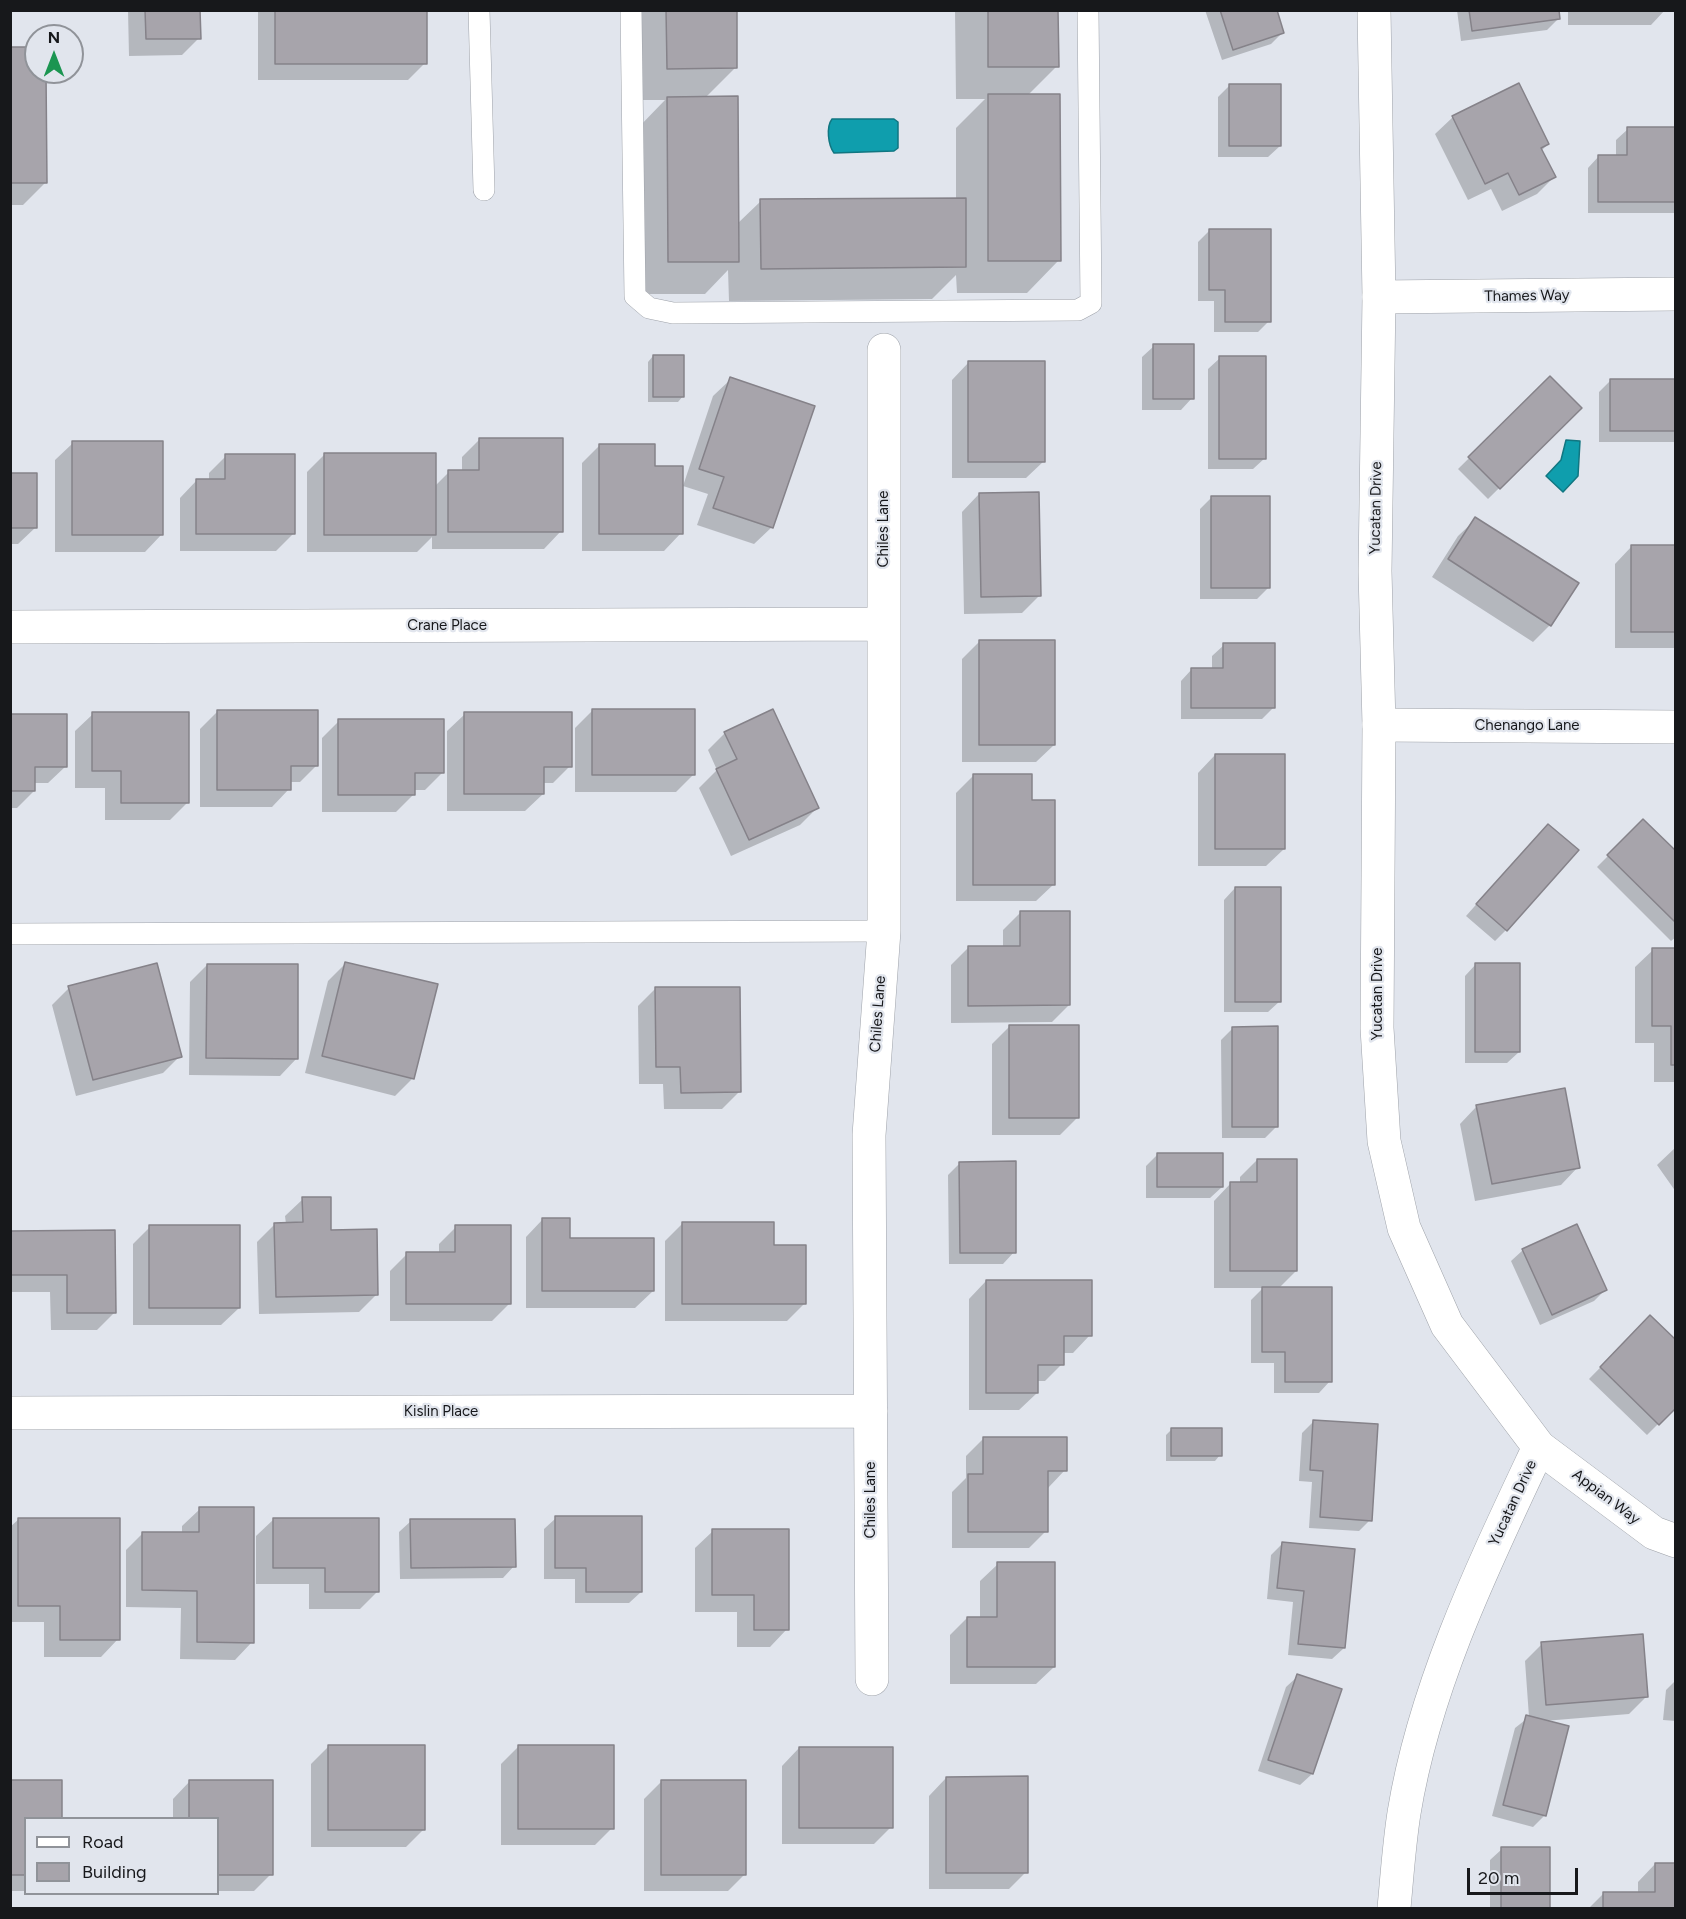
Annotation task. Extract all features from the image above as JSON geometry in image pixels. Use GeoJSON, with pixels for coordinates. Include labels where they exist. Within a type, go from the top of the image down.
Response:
{"type":"FeatureCollection","features":[{"type":"Feature","properties":{"kind":"street","name":"Yucatan Drive"},"geometry":{"type":"LineString","coordinates":[[1374,10],[1379,297],[1376,571],[1379,724],[1377,1028],[1384,1141],[1404,1228],[1447,1325],[1539,1447],[1481,1569],[1425,1725],[1404,1813],[1394,1908]]}},
{"type":"Feature","properties":{"kind":"street","name":"Thames Way"},"geometry":{"type":"LineString","coordinates":[[1379,297],[1676,294]]}},
{"type":"Feature","properties":{"kind":"street","name":"Chiles Lane"},"geometry":{"type":"LineString","coordinates":[[872,1679],[868,1135],[884,931],[884,350]]}},
{"type":"Feature","properties":{"kind":"street","name":"Crane Place"},"geometry":{"type":"LineString","coordinates":[[10,627],[884,624]]}},
{"type":"Feature","properties":{"kind":"street","name":"Chenango Lane"},"geometry":{"type":"LineString","coordinates":[[1379,724],[1676,727]]}},
{"type":"Feature","properties":{"kind":"street","name":"Kislin Place"},"geometry":{"type":"LineString","coordinates":[[10,1413],[871,1411]]}},
{"type":"Feature","properties":{"kind":"street","name":"Appian Way"},"geometry":{"type":"LineString","coordinates":[[1539,1447],[1654,1533],[1676,1541]]}},
{"type":"Feature","properties":{"kind":"lane"},"geometry":{"type":"LineString","coordinates":[[479,10],[484,190]]}},
{"type":"Feature","properties":{"kind":"lane"},"geometry":{"type":"LineString","coordinates":[[631,10],[635,296],[649,308],[673,313],[1078,310],[1091,303],[1088,10]]}},
{"type":"Feature","properties":{"kind":"lane"},"geometry":{"type":"LineString","coordinates":[[10,934],[884,931]]}},
{"type":"Feature","properties":{"kind":"water"},"geometry":{"type":"Polygon","coordinates":[[[832,119],[894,119],[898,122],[898,148],[894,151],[834,153],[828,136],[832,119]]]}},
{"type":"Feature","properties":{"kind":"water"},"geometry":{"type":"Polygon","coordinates":[[[1566,440],[1580,441],[1578,476],[1563,492],[1546,476],[1561,460],[1566,440]]]}},
{"type":"Feature","properties":{"kind":"building"},"geometry":{"type":"Polygon","coordinates":[[[145,10],[200,10],[201,39],[146,39],[145,10]]]}},
{"type":"Feature","properties":{"kind":"building"},"geometry":{"type":"Polygon","coordinates":[[[275,10],[427,10],[427,64],[275,64],[275,10]]]}},
{"type":"Feature","properties":{"kind":"building"},"geometry":{"type":"Polygon","coordinates":[[[666,10],[737,10],[737,68],[667,69],[666,10]]]}},
{"type":"Feature","properties":{"kind":"building"},"geometry":{"type":"Polygon","coordinates":[[[988,10],[1058,10],[1059,67],[988,67],[988,10]]]}},
{"type":"Feature","properties":{"kind":"building"},"geometry":{"type":"Polygon","coordinates":[[[1220,10],[1277,10],[1284,33],[1233,50],[1220,10]]]}},
{"type":"Feature","properties":{"kind":"building"},"geometry":{"type":"Polygon","coordinates":[[[1469,10],[1559,10],[1560,19],[1472,31],[1469,10]]]}},
{"type":"Feature","properties":{"kind":"building"},"geometry":{"type":"Polygon","coordinates":[[[10,47],[24,47],[24,84],[46,84],[47,183],[10,183],[10,47]]]}},
{"type":"Feature","properties":{"kind":"building"},"geometry":{"type":"Polygon","coordinates":[[[1519,83],[1549,144],[1541,148],[1556,177],[1519,195],[1508,173],[1485,184],[1452,116],[1519,83]]]}},
{"type":"Feature","properties":{"kind":"building"},"geometry":{"type":"Polygon","coordinates":[[[1229,84],[1281,84],[1281,146],[1229,146],[1229,84]]]}},
{"type":"Feature","properties":{"kind":"building"},"geometry":{"type":"Polygon","coordinates":[[[988,94],[1060,94],[1061,261],[988,261],[988,94]]]}},
{"type":"Feature","properties":{"kind":"building"},"geometry":{"type":"Polygon","coordinates":[[[738,96],[739,262],[668,262],[667,97],[738,96]]]}},
{"type":"Feature","properties":{"kind":"building"},"geometry":{"type":"Polygon","coordinates":[[[1627,127],[1676,127],[1676,202],[1598,202],[1598,155],[1627,155],[1627,127]]]}},
{"type":"Feature","properties":{"kind":"building"},"geometry":{"type":"Polygon","coordinates":[[[966,198],[966,267],[761,269],[760,199],[966,198]]]}},
{"type":"Feature","properties":{"kind":"building"},"geometry":{"type":"Polygon","coordinates":[[[1209,229],[1271,229],[1271,322],[1225,322],[1225,290],[1209,290],[1209,229]]]}},
{"type":"Feature","properties":{"kind":"building"},"geometry":{"type":"Polygon","coordinates":[[[1153,344],[1194,344],[1194,399],[1153,399],[1153,344]]]}},
{"type":"Feature","properties":{"kind":"building"},"geometry":{"type":"Polygon","coordinates":[[[653,355],[684,355],[684,397],[653,397],[653,355]]]}},
{"type":"Feature","properties":{"kind":"building"},"geometry":{"type":"Polygon","coordinates":[[[1219,356],[1266,356],[1266,459],[1219,459],[1219,356]]]}},
{"type":"Feature","properties":{"kind":"building"},"geometry":{"type":"Polygon","coordinates":[[[968,361],[1045,361],[1045,462],[968,462],[968,361]]]}},
{"type":"Feature","properties":{"kind":"building"},"geometry":{"type":"Polygon","coordinates":[[[1550,376],[1582,408],[1500,489],[1468,457],[1550,376]]]}},
{"type":"Feature","properties":{"kind":"building"},"geometry":{"type":"Polygon","coordinates":[[[730,377],[815,406],[773,528],[713,508],[724,477],[699,469],[730,377]]]}},
{"type":"Feature","properties":{"kind":"building"},"geometry":{"type":"Polygon","coordinates":[[[1610,379],[1676,379],[1676,431],[1610,431],[1610,379]]]}},
{"type":"Feature","properties":{"kind":"building"},"geometry":{"type":"Polygon","coordinates":[[[479,438],[563,438],[563,532],[448,532],[448,470],[479,470],[479,438]]]}},
{"type":"Feature","properties":{"kind":"building"},"geometry":{"type":"Polygon","coordinates":[[[72,441],[163,441],[163,535],[72,535],[72,441]]]}},
{"type":"Feature","properties":{"kind":"building"},"geometry":{"type":"Polygon","coordinates":[[[599,444],[655,444],[655,466],[683,466],[683,534],[599,534],[599,444]]]}},
{"type":"Feature","properties":{"kind":"building"},"geometry":{"type":"Polygon","coordinates":[[[324,453],[436,453],[436,535],[324,535],[324,453]]]}},
{"type":"Feature","properties":{"kind":"building"},"geometry":{"type":"Polygon","coordinates":[[[225,454],[295,454],[295,534],[196,534],[196,479],[225,479],[225,454]]]}},
{"type":"Feature","properties":{"kind":"building"},"geometry":{"type":"Polygon","coordinates":[[[10,473],[37,473],[37,528],[10,528],[10,473]]]}},
{"type":"Feature","properties":{"kind":"building"},"geometry":{"type":"Polygon","coordinates":[[[1039,492],[1041,596],[981,597],[979,493],[1039,492]]]}},
{"type":"Feature","properties":{"kind":"building"},"geometry":{"type":"Polygon","coordinates":[[[1211,496],[1270,496],[1270,588],[1211,588],[1211,496]]]}},
{"type":"Feature","properties":{"kind":"building"},"geometry":{"type":"Polygon","coordinates":[[[1475,517],[1579,583],[1551,626],[1448,559],[1475,517]]]}},
{"type":"Feature","properties":{"kind":"building"},"geometry":{"type":"Polygon","coordinates":[[[1631,545],[1676,545],[1676,632],[1631,632],[1631,545]]]}},
{"type":"Feature","properties":{"kind":"building"},"geometry":{"type":"Polygon","coordinates":[[[979,640],[1055,640],[1055,745],[979,745],[979,640]]]}},
{"type":"Feature","properties":{"kind":"building"},"geometry":{"type":"Polygon","coordinates":[[[1223,643],[1275,643],[1275,708],[1191,708],[1191,668],[1223,668],[1223,643]]]}},
{"type":"Feature","properties":{"kind":"building"},"geometry":{"type":"Polygon","coordinates":[[[592,709],[695,709],[695,775],[592,775],[592,709]]]}},
{"type":"Feature","properties":{"kind":"building"},"geometry":{"type":"Polygon","coordinates":[[[773,709],[819,808],[749,840],[716,769],[737,759],[724,732],[773,709]]]}},
{"type":"Feature","properties":{"kind":"building"},"geometry":{"type":"Polygon","coordinates":[[[217,710],[318,710],[318,766],[291,766],[291,790],[217,790],[217,710]]]}},
{"type":"Feature","properties":{"kind":"building"},"geometry":{"type":"Polygon","coordinates":[[[92,712],[189,712],[189,803],[121,803],[121,771],[92,771],[92,712]]]}},
{"type":"Feature","properties":{"kind":"building"},"geometry":{"type":"Polygon","coordinates":[[[464,712],[572,712],[572,767],[544,767],[544,794],[464,794],[464,712]]]}},
{"type":"Feature","properties":{"kind":"building"},"geometry":{"type":"Polygon","coordinates":[[[10,714],[67,714],[67,767],[35,767],[35,791],[10,791],[10,714]]]}},
{"type":"Feature","properties":{"kind":"building"},"geometry":{"type":"Polygon","coordinates":[[[338,719],[444,719],[444,773],[415,773],[415,795],[338,795],[338,719]]]}},
{"type":"Feature","properties":{"kind":"building"},"geometry":{"type":"Polygon","coordinates":[[[1215,754],[1285,754],[1285,849],[1215,849],[1215,754]]]}},
{"type":"Feature","properties":{"kind":"building"},"geometry":{"type":"Polygon","coordinates":[[[973,774],[1032,774],[1032,800],[1055,800],[1055,885],[973,885],[973,774]]]}},
{"type":"Feature","properties":{"kind":"building"},"geometry":{"type":"Polygon","coordinates":[[[1643,819],[1676,851],[1676,923],[1607,855],[1643,819]]]}},
{"type":"Feature","properties":{"kind":"building"},"geometry":{"type":"Polygon","coordinates":[[[1548,824],[1579,850],[1507,931],[1476,904],[1548,824]]]}},
{"type":"Feature","properties":{"kind":"building"},"geometry":{"type":"Polygon","coordinates":[[[1235,887],[1281,887],[1281,1002],[1235,1002],[1235,887]]]}},
{"type":"Feature","properties":{"kind":"building"},"geometry":{"type":"Polygon","coordinates":[[[1020,911],[1070,911],[1070,1005],[968,1006],[968,946],[1020,946],[1020,911]]]}},
{"type":"Feature","properties":{"kind":"building"},"geometry":{"type":"Polygon","coordinates":[[[1652,948],[1676,948],[1676,1065],[1671,1065],[1671,1026],[1652,1026],[1652,948]]]}},
{"type":"Feature","properties":{"kind":"building"},"geometry":{"type":"Polygon","coordinates":[[[345,962],[438,984],[414,1079],[322,1056],[345,962]]]}},
{"type":"Feature","properties":{"kind":"building"},"geometry":{"type":"Polygon","coordinates":[[[157,963],[182,1057],[93,1080],[68,986],[157,963]]]}},
{"type":"Feature","properties":{"kind":"building"},"geometry":{"type":"Polygon","coordinates":[[[1475,963],[1520,963],[1520,1052],[1475,1052],[1475,963]]]}},
{"type":"Feature","properties":{"kind":"building"},"geometry":{"type":"Polygon","coordinates":[[[207,964],[298,964],[298,1059],[206,1058],[207,964]]]}},
{"type":"Feature","properties":{"kind":"building"},"geometry":{"type":"Polygon","coordinates":[[[655,987],[740,987],[741,1092],[681,1093],[680,1067],[656,1067],[655,987]]]}},
{"type":"Feature","properties":{"kind":"building"},"geometry":{"type":"Polygon","coordinates":[[[1009,1025],[1079,1025],[1079,1118],[1009,1118],[1009,1025]]]}},
{"type":"Feature","properties":{"kind":"building"},"geometry":{"type":"Polygon","coordinates":[[[1278,1026],[1278,1127],[1232,1127],[1232,1027],[1278,1026]]]}},
{"type":"Feature","properties":{"kind":"building"},"geometry":{"type":"Polygon","coordinates":[[[1565,1088],[1580,1168],[1492,1184],[1476,1105],[1565,1088]]]}},
{"type":"Feature","properties":{"kind":"building"},"geometry":{"type":"Polygon","coordinates":[[[1157,1153],[1223,1153],[1223,1187],[1157,1187],[1157,1153]]]}},
{"type":"Feature","properties":{"kind":"building"},"geometry":{"type":"Polygon","coordinates":[[[1257,1159],[1297,1159],[1297,1271],[1230,1271],[1230,1182],[1257,1182],[1257,1159]]]}},
{"type":"Feature","properties":{"kind":"building"},"geometry":{"type":"Polygon","coordinates":[[[1016,1161],[1016,1253],[960,1253],[959,1162],[1016,1161]]]}},
{"type":"Feature","properties":{"kind":"building"},"geometry":{"type":"Polygon","coordinates":[[[302,1197],[331,1197],[331,1230],[377,1229],[378,1295],[276,1297],[274,1223],[303,1222],[302,1197]]]}},
{"type":"Feature","properties":{"kind":"building"},"geometry":{"type":"Polygon","coordinates":[[[542,1218],[570,1218],[570,1238],[654,1238],[654,1291],[542,1291],[542,1218]]]}},
{"type":"Feature","properties":{"kind":"building"},"geometry":{"type":"Polygon","coordinates":[[[682,1222],[774,1222],[774,1245],[806,1245],[806,1304],[682,1304],[682,1222]]]}},
{"type":"Feature","properties":{"kind":"building"},"geometry":{"type":"Polygon","coordinates":[[[1577,1224],[1607,1290],[1552,1315],[1522,1249],[1577,1224]]]}},
{"type":"Feature","properties":{"kind":"building"},"geometry":{"type":"Polygon","coordinates":[[[149,1225],[240,1225],[240,1308],[149,1308],[149,1225]]]}},
{"type":"Feature","properties":{"kind":"building"},"geometry":{"type":"Polygon","coordinates":[[[455,1225],[511,1225],[511,1304],[406,1304],[406,1252],[455,1252],[455,1225]]]}},
{"type":"Feature","properties":{"kind":"building"},"geometry":{"type":"Polygon","coordinates":[[[115,1230],[116,1313],[67,1313],[67,1275],[10,1275],[10,1231],[115,1230]]]}},
{"type":"Feature","properties":{"kind":"building"},"geometry":{"type":"Polygon","coordinates":[[[986,1280],[1092,1280],[1092,1336],[1064,1336],[1064,1365],[1038,1365],[1038,1393],[986,1393],[986,1280]]]}},
{"type":"Feature","properties":{"kind":"building"},"geometry":{"type":"Polygon","coordinates":[[[1262,1287],[1332,1287],[1332,1382],[1285,1382],[1285,1352],[1262,1352],[1262,1287]]]}},
{"type":"Feature","properties":{"kind":"building"},"geometry":{"type":"Polygon","coordinates":[[[1650,1315],[1676,1340],[1676,1408],[1659,1425],[1600,1367],[1650,1315]]]}},
{"type":"Feature","properties":{"kind":"building"},"geometry":{"type":"Polygon","coordinates":[[[1313,1420],[1378,1424],[1372,1521],[1320,1517],[1323,1471],[1310,1470],[1313,1420]]]}},
{"type":"Feature","properties":{"kind":"building"},"geometry":{"type":"Polygon","coordinates":[[[1171,1428],[1222,1428],[1222,1456],[1171,1456],[1171,1428]]]}},
{"type":"Feature","properties":{"kind":"building"},"geometry":{"type":"Polygon","coordinates":[[[983,1437],[1067,1437],[1067,1471],[1048,1471],[1048,1532],[968,1532],[968,1474],[983,1474],[983,1437]]]}},
{"type":"Feature","properties":{"kind":"building"},"geometry":{"type":"Polygon","coordinates":[[[199,1507],[254,1507],[254,1643],[197,1642],[197,1591],[142,1590],[142,1532],[199,1532],[199,1507]]]}},
{"type":"Feature","properties":{"kind":"building"},"geometry":{"type":"Polygon","coordinates":[[[555,1516],[642,1516],[642,1592],[586,1592],[586,1568],[555,1568],[555,1516]]]}},
{"type":"Feature","properties":{"kind":"building"},"geometry":{"type":"Polygon","coordinates":[[[18,1518],[120,1518],[120,1640],[60,1640],[60,1606],[18,1606],[18,1518]]]}},
{"type":"Feature","properties":{"kind":"building"},"geometry":{"type":"Polygon","coordinates":[[[273,1518],[379,1518],[379,1592],[325,1592],[325,1568],[273,1568],[273,1518]]]}},
{"type":"Feature","properties":{"kind":"building"},"geometry":{"type":"Polygon","coordinates":[[[410,1519],[515,1519],[516,1567],[411,1568],[410,1519]]]}},
{"type":"Feature","properties":{"kind":"building"},"geometry":{"type":"Polygon","coordinates":[[[712,1529],[789,1529],[789,1630],[754,1630],[754,1595],[712,1595],[712,1529]]]}},
{"type":"Feature","properties":{"kind":"building"},"geometry":{"type":"Polygon","coordinates":[[[1282,1542],[1355,1549],[1345,1648],[1298,1644],[1304,1591],[1277,1588],[1282,1542]]]}},
{"type":"Feature","properties":{"kind":"building"},"geometry":{"type":"Polygon","coordinates":[[[997,1562],[1055,1562],[1055,1667],[967,1667],[967,1617],[997,1617],[997,1562]]]}},
{"type":"Feature","properties":{"kind":"building"},"geometry":{"type":"Polygon","coordinates":[[[1643,1634],[1648,1697],[1546,1705],[1541,1642],[1643,1634]]]}},
{"type":"Feature","properties":{"kind":"building"},"geometry":{"type":"Polygon","coordinates":[[[1297,1674],[1342,1689],[1313,1774],[1268,1760],[1297,1674]]]}},
{"type":"Feature","properties":{"kind":"building"},"geometry":{"type":"Polygon","coordinates":[[[1526,1715],[1569,1726],[1546,1816],[1503,1805],[1526,1715]]]}},
{"type":"Feature","properties":{"kind":"building"},"geometry":{"type":"Polygon","coordinates":[[[328,1745],[425,1745],[425,1830],[328,1830],[328,1745]]]}},
{"type":"Feature","properties":{"kind":"building"},"geometry":{"type":"Polygon","coordinates":[[[518,1745],[614,1745],[614,1829],[518,1829],[518,1745]]]}},
{"type":"Feature","properties":{"kind":"building"},"geometry":{"type":"Polygon","coordinates":[[[799,1747],[893,1747],[893,1828],[799,1828],[799,1747]]]}},
{"type":"Feature","properties":{"kind":"building"},"geometry":{"type":"Polygon","coordinates":[[[1028,1776],[1028,1873],[946,1873],[946,1777],[1028,1776]]]}},
{"type":"Feature","properties":{"kind":"building"},"geometry":{"type":"Polygon","coordinates":[[[10,1780],[62,1780],[62,1817],[24,1817],[24,1875],[10,1875],[10,1780]]]}},
{"type":"Feature","properties":{"kind":"building"},"geometry":{"type":"Polygon","coordinates":[[[189,1780],[273,1780],[273,1875],[219,1875],[219,1817],[189,1817],[189,1780]]]}},
{"type":"Feature","properties":{"kind":"building"},"geometry":{"type":"Polygon","coordinates":[[[661,1780],[746,1780],[746,1875],[661,1875],[661,1780]]]}},
{"type":"Feature","properties":{"kind":"building"},"geometry":{"type":"Polygon","coordinates":[[[1501,1847],[1550,1847],[1550,1908],[1501,1908],[1501,1847]]]}},
{"type":"Feature","properties":{"kind":"building"},"geometry":{"type":"Polygon","coordinates":[[[1655,1863],[1676,1863],[1676,1908],[1603,1908],[1603,1892],[1655,1892],[1655,1863]]]}}]}
